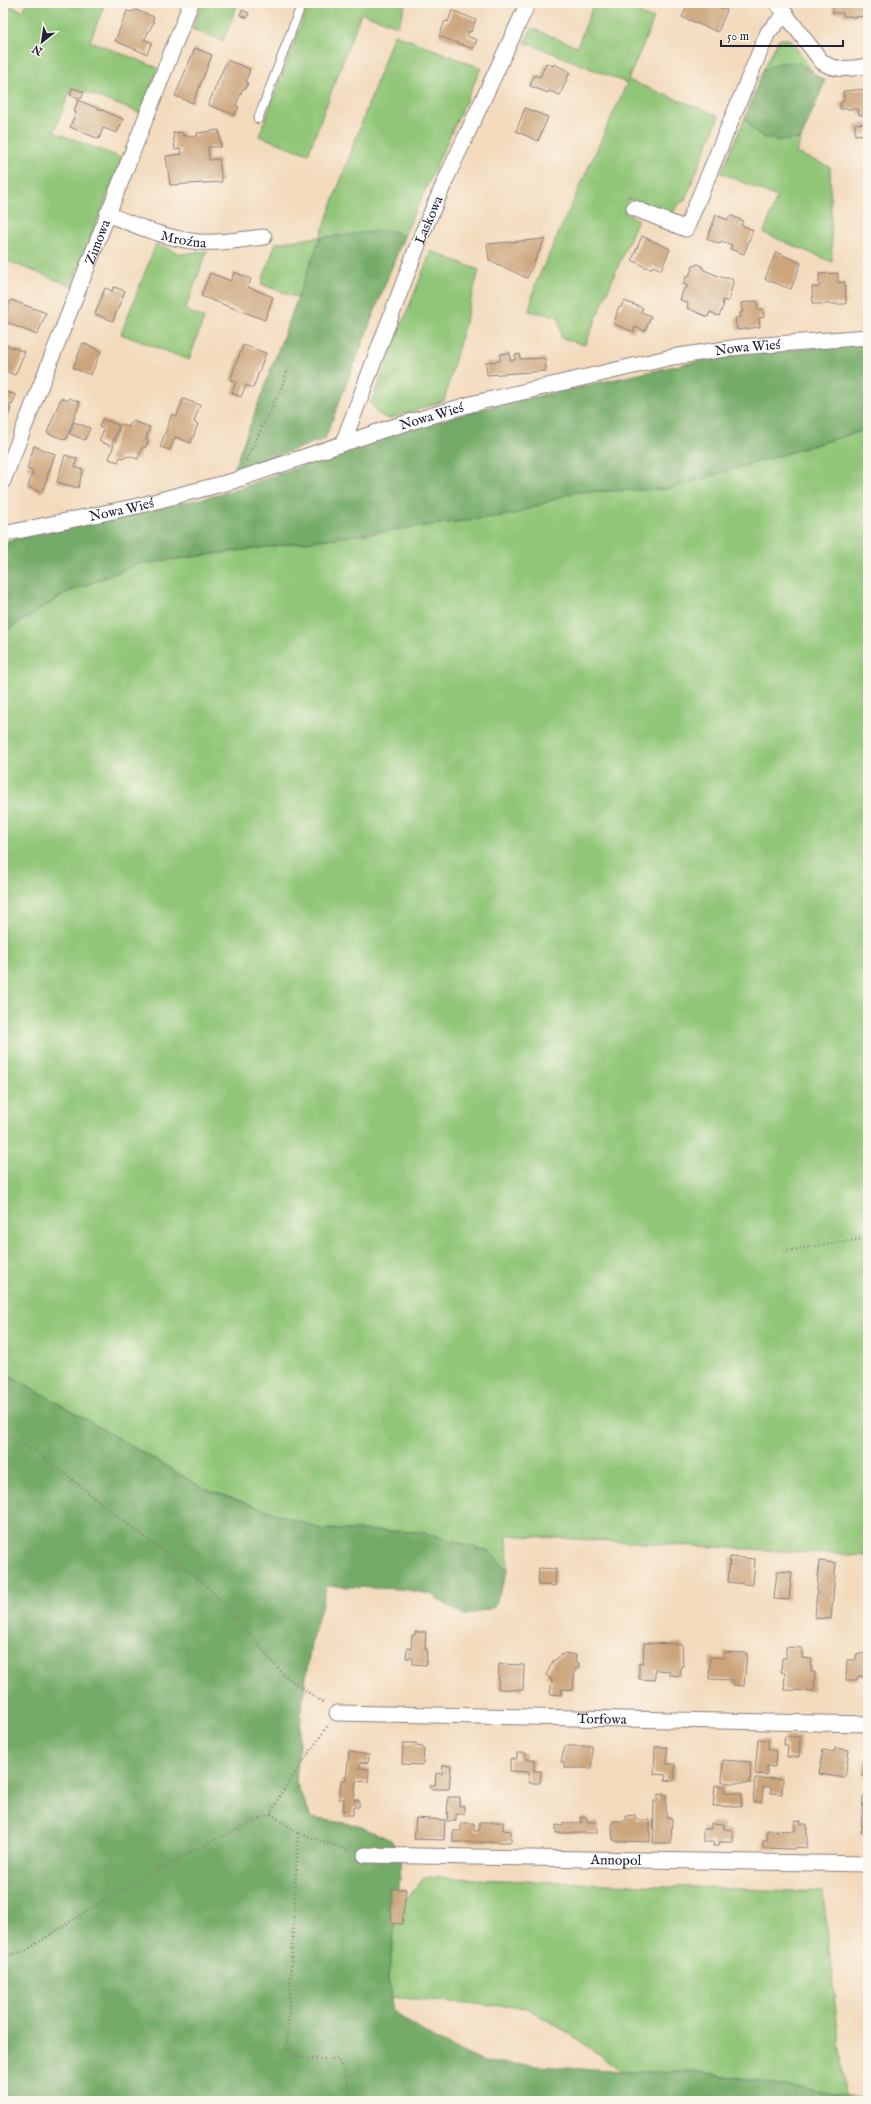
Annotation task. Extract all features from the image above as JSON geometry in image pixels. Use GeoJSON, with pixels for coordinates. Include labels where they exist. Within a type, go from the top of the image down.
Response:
{"type":"FeatureCollection","features":[{"type":"Feature","properties":{"kind":"street","name":"Zimowa"},"geometry":{"type":"LineString","coordinates":[[3,480],[191,3]]}},
{"type":"Feature","properties":{"kind":"street","name":"Laskowa"},"geometry":{"type":"LineString","coordinates":[[343,443],[422,234],[528,3]]}},
{"type":"Feature","properties":{"kind":"street"},"geometry":{"type":"LineString","coordinates":[[777,3],[822,62],[834,68],[868,66]]}},
{"type":"Feature","properties":{"kind":"street"},"geometry":{"type":"LineString","coordinates":[[634,208],[686,229],[768,32],[787,16]]}},
{"type":"Feature","properties":{"kind":"street","name":"Mroźna"},"geometry":{"type":"LineString","coordinates":[[107,214],[153,232],[186,240],[212,242],[264,237]]}},
{"type":"Feature","properties":{"kind":"street","name":"Nowa Wieś"},"geometry":{"type":"LineString","coordinates":[[3,534],[138,506],[233,481],[343,443],[471,404],[672,358],[739,346],[868,337]]}},
{"type":"Feature","properties":{"kind":"street","name":"Torfowa"},"geometry":{"type":"LineString","coordinates":[[337,1713],[868,1724]]}},
{"type":"Feature","properties":{"kind":"street","name":"Annopol"},"geometry":{"type":"LineString","coordinates":[[365,1855],[868,1864]]}},
{"type":"Feature","properties":{"kind":"lane"},"geometry":{"type":"LineString","coordinates":[[258,119],[302,3]]}},
{"type":"Feature","properties":{"kind":"path"},"geometry":{"type":"LineString","coordinates":[[233,481],[253,448],[282,386],[288,369]]}},
{"type":"Feature","properties":{"kind":"path"},"geometry":{"type":"LineString","coordinates":[[784,1251],[868,1238]]}},
{"type":"Feature","properties":{"kind":"path"},"geometry":{"type":"LineString","coordinates":[[3,1432],[39,1454],[206,1585],[282,1674],[337,1713],[280,1795],[270,1814],[210,1842],[112,1894],[25,1951],[3,1957]]}},
{"type":"Feature","properties":{"kind":"path"},"geometry":{"type":"LineString","coordinates":[[270,1814],[298,1833],[365,1855]]}},
{"type":"Feature","properties":{"kind":"path"},"geometry":{"type":"LineString","coordinates":[[298,1833],[287,2045],[293,2056],[314,2059],[337,2059],[346,2074],[351,2101]]}},
{"type":"Feature","properties":{"kind":"green space"},"geometry":{"type":"Polygon","coordinates":[[[3,3],[23,11],[27,3],[105,3],[90,41],[158,68],[140,113],[72,87],[54,132],[122,158],[71,286],[3,259],[3,3]]]}},
{"type":"Feature","properties":{"kind":"green space"},"geometry":{"type":"Polygon","coordinates":[[[202,3],[238,3],[223,41],[192,29],[202,3]]]}},
{"type":"Feature","properties":{"kind":"green space"},"geometry":{"type":"Polygon","coordinates":[[[309,3],[406,3],[398,26],[361,13],[308,154],[259,136],[309,3]]]}},
{"type":"Feature","properties":{"kind":"green space"},"geometry":{"type":"Polygon","coordinates":[[[594,3],[614,3],[654,19],[628,80],[719,116],[685,200],[678,205],[672,214],[668,214],[629,199],[625,213],[638,219],[585,345],[561,338],[559,317],[529,311],[535,285],[627,83],[525,42],[532,28],[577,47],[594,3]]]}},
{"type":"Feature","properties":{"kind":"green space"},"geometry":{"type":"Polygon","coordinates":[[[394,34],[481,68],[404,236],[393,231],[320,238],[298,298],[261,284],[276,243],[320,237],[394,34]]]}},
{"type":"Feature","properties":{"kind":"green space"},"geometry":{"type":"Polygon","coordinates":[[[779,39],[790,39],[813,72],[799,63],[763,70],[779,39]]]}},
{"type":"Feature","properties":{"kind":"green space"},"geometry":{"type":"Polygon","coordinates":[[[787,62],[799,63],[825,81],[801,139],[769,139],[756,132],[745,118],[763,70],[776,64],[787,62]]]}},
{"type":"Feature","properties":{"kind":"green space"},"geometry":{"type":"Polygon","coordinates":[[[745,118],[756,132],[769,139],[801,139],[796,153],[830,167],[832,262],[764,233],[777,197],[721,173],[745,118]]]}},
{"type":"Feature","properties":{"kind":"green space"},"geometry":{"type":"Polygon","coordinates":[[[378,231],[393,231],[404,236],[325,439],[233,471],[320,238],[378,231]]]}},
{"type":"Feature","properties":{"kind":"green space"},"geometry":{"type":"Polygon","coordinates":[[[156,244],[181,254],[207,251],[185,310],[204,318],[189,360],[121,334],[156,244]]]}},
{"type":"Feature","properties":{"kind":"green space"},"geometry":{"type":"Polygon","coordinates":[[[431,251],[479,270],[444,401],[388,419],[377,413],[371,403],[431,251]]]}},
{"type":"Feature","properties":{"kind":"green space"},"geometry":{"type":"Polygon","coordinates":[[[868,343],[868,429],[667,489],[574,492],[515,514],[139,564],[66,593],[3,633],[3,542],[218,495],[406,430],[494,406],[721,356],[868,343]]]}},
{"type":"Feature","properties":{"kind":"green space"},"geometry":{"type":"Polygon","coordinates":[[[868,429],[868,1556],[507,1535],[508,1570],[490,1552],[422,1532],[321,1529],[203,1488],[3,1371],[3,633],[66,593],[139,564],[515,514],[574,492],[667,489],[868,429]]]}},
{"type":"Feature","properties":{"kind":"green space"},"geometry":{"type":"Polygon","coordinates":[[[3,1371],[203,1488],[321,1529],[422,1532],[490,1552],[508,1570],[494,1607],[464,1616],[431,1594],[401,1589],[327,1586],[311,1643],[302,1704],[296,1782],[311,1818],[357,1825],[391,1840],[402,1856],[388,1978],[393,2012],[433,2038],[483,2062],[623,2072],[693,2071],[845,2095],[868,2096],[868,2101],[3,2101],[3,1371]]]}},
{"type":"Feature","properties":{"kind":"green space"},"geometry":{"type":"Polygon","coordinates":[[[424,1877],[823,1892],[845,2095],[777,2097],[760,2081],[693,2071],[623,2072],[573,2036],[527,2008],[390,1997],[388,1978],[397,1910],[424,1877]]]}},
{"type":"Feature","properties":{"kind":"building"},"geometry":{"type":"Polygon","coordinates":[[[688,3],[705,3],[727,10],[718,32],[682,17],[688,3]]]}},
{"type":"Feature","properties":{"kind":"building"},"geometry":{"type":"Polygon","coordinates":[[[833,3],[868,3],[868,16],[852,17],[843,16],[843,13],[833,13],[833,3]]]}},
{"type":"Feature","properties":{"kind":"building"},"geometry":{"type":"Polygon","coordinates":[[[136,10],[154,17],[152,21],[154,22],[144,40],[152,42],[147,54],[115,41],[127,11],[131,12],[136,10]]]}},
{"type":"Feature","properties":{"kind":"building"},"geometry":{"type":"Polygon","coordinates":[[[242,10],[249,13],[247,18],[240,15],[242,10]]]}},
{"type":"Feature","properties":{"kind":"building"},"geometry":{"type":"Polygon","coordinates":[[[452,10],[476,20],[471,32],[469,31],[467,36],[477,40],[473,49],[439,36],[445,21],[448,22],[452,10]]]}},
{"type":"Feature","properties":{"kind":"building"},"geometry":{"type":"Polygon","coordinates":[[[195,48],[212,55],[193,103],[175,96],[195,48]]]}},
{"type":"Feature","properties":{"kind":"building"},"geometry":{"type":"Polygon","coordinates":[[[227,60],[250,69],[246,81],[248,82],[246,89],[243,88],[236,106],[239,107],[235,115],[208,105],[227,60]]]}},
{"type":"Feature","properties":{"kind":"building"},"geometry":{"type":"Polygon","coordinates":[[[546,63],[553,66],[554,64],[570,72],[560,95],[549,91],[548,93],[530,86],[534,75],[540,77],[546,63]]]}},
{"type":"Feature","properties":{"kind":"building"},"geometry":{"type":"Polygon","coordinates":[[[72,88],[84,92],[81,99],[70,95],[72,88]]]}},
{"type":"Feature","properties":{"kind":"building"},"geometry":{"type":"Polygon","coordinates":[[[868,89],[868,115],[859,115],[858,109],[840,109],[840,103],[844,101],[843,91],[868,89]]]}},
{"type":"Feature","properties":{"kind":"building"},"geometry":{"type":"Polygon","coordinates":[[[78,100],[123,119],[117,133],[103,128],[99,139],[70,127],[76,112],[74,111],[78,100]]]}},
{"type":"Feature","properties":{"kind":"building"},"geometry":{"type":"Polygon","coordinates":[[[525,108],[548,117],[538,141],[516,131],[525,108]]]}},
{"type":"Feature","properties":{"kind":"building"},"geometry":{"type":"Polygon","coordinates":[[[868,123],[868,134],[855,135],[855,124],[868,123]]]}},
{"type":"Feature","properties":{"kind":"building"},"geometry":{"type":"Polygon","coordinates":[[[219,130],[221,147],[208,147],[209,160],[219,159],[222,182],[170,185],[166,156],[182,154],[181,149],[175,150],[173,133],[182,132],[183,136],[189,137],[198,136],[197,133],[219,130]]]}},
{"type":"Feature","properties":{"kind":"building"},"geometry":{"type":"Polygon","coordinates":[[[716,215],[728,220],[730,215],[743,221],[741,225],[753,230],[744,254],[730,249],[732,245],[721,241],[720,244],[707,239],[716,215]]]}},
{"type":"Feature","properties":{"kind":"building"},"geometry":{"type":"Polygon","coordinates":[[[642,236],[670,249],[661,270],[653,266],[652,268],[645,267],[632,260],[642,236]]]}},
{"type":"Feature","properties":{"kind":"building"},"geometry":{"type":"Polygon","coordinates":[[[545,239],[527,278],[489,260],[487,244],[545,239]]]}},
{"type":"Feature","properties":{"kind":"building"},"geometry":{"type":"Polygon","coordinates":[[[776,252],[801,263],[791,289],[765,279],[776,252]]]}},
{"type":"Feature","properties":{"kind":"building"},"geometry":{"type":"Polygon","coordinates":[[[698,264],[702,266],[704,270],[723,278],[731,278],[733,282],[728,302],[723,300],[722,304],[724,304],[719,316],[710,312],[708,317],[687,308],[688,303],[680,300],[684,288],[686,289],[688,286],[683,284],[687,275],[689,276],[693,266],[698,264]]]}},
{"type":"Feature","properties":{"kind":"building"},"geometry":{"type":"Polygon","coordinates":[[[234,272],[251,279],[248,287],[273,297],[265,320],[201,296],[210,273],[231,281],[234,272]]]}},
{"type":"Feature","properties":{"kind":"building"},"geometry":{"type":"Polygon","coordinates":[[[838,273],[838,283],[845,282],[846,304],[813,304],[812,287],[819,287],[819,274],[838,273]]]}},
{"type":"Feature","properties":{"kind":"building"},"geometry":{"type":"Polygon","coordinates":[[[114,287],[125,291],[113,321],[95,314],[105,288],[112,291],[114,287]]]}},
{"type":"Feature","properties":{"kind":"building"},"geometry":{"type":"Polygon","coordinates":[[[11,300],[46,313],[37,335],[3,321],[11,300]]]}},
{"type":"Feature","properties":{"kind":"building"},"geometry":{"type":"Polygon","coordinates":[[[624,301],[643,308],[641,312],[651,316],[645,331],[635,327],[634,332],[614,324],[618,308],[621,307],[624,301]]]}},
{"type":"Feature","properties":{"kind":"building"},"geometry":{"type":"Polygon","coordinates":[[[757,301],[758,310],[763,309],[764,317],[759,318],[760,327],[737,330],[735,318],[741,317],[740,312],[743,312],[741,303],[757,301]]]}},
{"type":"Feature","properties":{"kind":"building"},"geometry":{"type":"Polygon","coordinates":[[[83,343],[101,351],[91,375],[73,368],[83,343]]]}},
{"type":"Feature","properties":{"kind":"building"},"geometry":{"type":"Polygon","coordinates":[[[3,344],[25,352],[15,375],[3,370],[3,344]]]}},
{"type":"Feature","properties":{"kind":"building"},"geometry":{"type":"Polygon","coordinates":[[[243,345],[266,353],[253,388],[246,385],[241,397],[232,393],[236,382],[230,380],[243,345]]]}},
{"type":"Feature","properties":{"kind":"building"},"geometry":{"type":"Polygon","coordinates":[[[510,353],[510,360],[515,360],[515,355],[520,354],[520,359],[545,358],[546,371],[487,375],[486,362],[500,361],[500,354],[510,353]]]}},
{"type":"Feature","properties":{"kind":"building"},"geometry":{"type":"Polygon","coordinates":[[[3,391],[16,395],[12,405],[10,404],[9,408],[11,408],[7,418],[3,417],[3,391]]]}},
{"type":"Feature","properties":{"kind":"building"},"geometry":{"type":"Polygon","coordinates":[[[61,398],[68,401],[69,398],[80,402],[66,440],[47,433],[61,398]]]}},
{"type":"Feature","properties":{"kind":"building"},"geometry":{"type":"Polygon","coordinates":[[[183,399],[200,405],[194,422],[198,424],[191,443],[175,437],[170,450],[160,447],[172,414],[177,416],[183,399]]]}},
{"type":"Feature","properties":{"kind":"building"},"geometry":{"type":"Polygon","coordinates":[[[102,419],[119,425],[111,446],[99,441],[104,429],[99,427],[102,419]]]}},
{"type":"Feature","properties":{"kind":"building"},"geometry":{"type":"Polygon","coordinates":[[[132,421],[150,427],[146,439],[148,442],[146,447],[142,448],[138,459],[129,456],[124,458],[120,457],[118,462],[109,459],[121,424],[129,427],[132,421]]]}},
{"type":"Feature","properties":{"kind":"building"},"geometry":{"type":"Polygon","coordinates":[[[74,422],[90,428],[85,440],[70,434],[74,422]]]}},
{"type":"Feature","properties":{"kind":"building"},"geometry":{"type":"Polygon","coordinates":[[[34,446],[55,454],[42,493],[28,487],[33,471],[27,469],[34,446]]]}},
{"type":"Feature","properties":{"kind":"building"},"geometry":{"type":"Polygon","coordinates":[[[65,455],[77,459],[75,467],[83,470],[78,488],[57,482],[65,455]]]}},
{"type":"Feature","properties":{"kind":"building"},"geometry":{"type":"Polygon","coordinates":[[[730,1557],[755,1559],[753,1585],[728,1582],[730,1557]]]}},
{"type":"Feature","properties":{"kind":"building"},"geometry":{"type":"Polygon","coordinates":[[[819,1561],[836,1563],[831,1619],[815,1618],[819,1561]]]}},
{"type":"Feature","properties":{"kind":"building"},"geometry":{"type":"Polygon","coordinates":[[[539,1568],[556,1569],[555,1586],[538,1585],[539,1568]]]}},
{"type":"Feature","properties":{"kind":"building"},"geometry":{"type":"Polygon","coordinates":[[[777,1571],[792,1572],[789,1600],[774,1599],[777,1571]]]}},
{"type":"Feature","properties":{"kind":"building"},"geometry":{"type":"Polygon","coordinates":[[[415,1632],[426,1632],[426,1665],[413,1664],[413,1658],[406,1658],[407,1648],[411,1649],[412,1635],[415,1635],[415,1632]]]}},
{"type":"Feature","properties":{"kind":"building"},"geometry":{"type":"Polygon","coordinates":[[[644,1643],[682,1644],[683,1666],[681,1666],[680,1676],[669,1675],[670,1671],[655,1670],[655,1680],[639,1679],[639,1662],[643,1663],[644,1643]]]}},
{"type":"Feature","properties":{"kind":"building"},"geometry":{"type":"Polygon","coordinates":[[[786,1647],[802,1648],[802,1658],[812,1659],[811,1672],[815,1672],[814,1691],[784,1690],[785,1673],[781,1672],[782,1658],[786,1658],[786,1647]]]}},
{"type":"Feature","properties":{"kind":"building"},"geometry":{"type":"Polygon","coordinates":[[[724,1652],[747,1653],[744,1686],[733,1685],[733,1680],[709,1679],[710,1657],[724,1658],[724,1652]]]}},
{"type":"Feature","properties":{"kind":"building"},"geometry":{"type":"Polygon","coordinates":[[[868,1652],[868,1677],[858,1676],[857,1680],[846,1680],[847,1660],[856,1660],[856,1655],[868,1652]]]}},
{"type":"Feature","properties":{"kind":"building"},"geometry":{"type":"Polygon","coordinates":[[[565,1653],[576,1655],[575,1663],[579,1663],[579,1669],[575,1669],[573,1690],[562,1689],[561,1695],[550,1694],[552,1680],[546,1675],[553,1661],[565,1653]]]}},
{"type":"Feature","properties":{"kind":"building"},"geometry":{"type":"Polygon","coordinates":[[[499,1664],[524,1665],[523,1690],[498,1689],[499,1664]]]}},
{"type":"Feature","properties":{"kind":"building"},"geometry":{"type":"Polygon","coordinates":[[[785,1736],[800,1737],[799,1757],[787,1757],[788,1745],[784,1745],[785,1736]]]}},
{"type":"Feature","properties":{"kind":"building"},"geometry":{"type":"Polygon","coordinates":[[[758,1739],[769,1740],[768,1749],[776,1751],[775,1767],[767,1766],[767,1775],[755,1774],[758,1739]]]}},
{"type":"Feature","properties":{"kind":"building"},"geometry":{"type":"Polygon","coordinates":[[[403,1743],[416,1743],[416,1746],[424,1747],[423,1765],[402,1764],[403,1743]]]}},
{"type":"Feature","properties":{"kind":"building"},"geometry":{"type":"Polygon","coordinates":[[[565,1746],[592,1746],[592,1768],[564,1768],[564,1763],[561,1762],[565,1746]]]}},
{"type":"Feature","properties":{"kind":"building"},"geometry":{"type":"Polygon","coordinates":[[[655,1747],[667,1747],[667,1764],[675,1764],[674,1781],[665,1780],[666,1775],[654,1774],[655,1747]]]}},
{"type":"Feature","properties":{"kind":"building"},"geometry":{"type":"Polygon","coordinates":[[[835,1748],[849,1750],[845,1778],[819,1774],[823,1750],[834,1752],[835,1748]]]}},
{"type":"Feature","properties":{"kind":"building"},"geometry":{"type":"Polygon","coordinates":[[[349,1752],[369,1755],[368,1763],[360,1762],[359,1768],[369,1769],[368,1782],[356,1781],[354,1800],[359,1800],[359,1807],[353,1807],[353,1815],[343,1815],[344,1799],[339,1799],[341,1780],[346,1780],[349,1752]]]}},
{"type":"Feature","properties":{"kind":"building"},"geometry":{"type":"Polygon","coordinates":[[[517,1753],[526,1753],[526,1759],[534,1759],[534,1771],[541,1771],[540,1783],[529,1783],[529,1772],[510,1771],[510,1759],[517,1759],[517,1753]]]}},
{"type":"Feature","properties":{"kind":"building"},"geometry":{"type":"Polygon","coordinates":[[[863,1759],[868,1759],[868,1777],[863,1776],[863,1759]]]}},
{"type":"Feature","properties":{"kind":"building"},"geometry":{"type":"Polygon","coordinates":[[[723,1760],[751,1762],[750,1783],[727,1783],[722,1781],[723,1760]]]}},
{"type":"Feature","properties":{"kind":"building"},"geometry":{"type":"Polygon","coordinates":[[[443,1765],[451,1766],[449,1789],[432,1789],[430,1785],[435,1785],[436,1773],[442,1774],[443,1765]]]}},
{"type":"Feature","properties":{"kind":"building"},"geometry":{"type":"Polygon","coordinates":[[[755,1778],[783,1779],[782,1794],[771,1793],[771,1787],[763,1787],[762,1802],[753,1802],[755,1778]]]}},
{"type":"Feature","properties":{"kind":"building"},"geometry":{"type":"Polygon","coordinates":[[[715,1785],[724,1786],[724,1792],[742,1794],[741,1807],[713,1806],[715,1785]]]}},
{"type":"Feature","properties":{"kind":"building"},"geometry":{"type":"Polygon","coordinates":[[[658,1794],[666,1795],[666,1817],[672,1818],[671,1843],[653,1843],[654,1801],[658,1801],[658,1794]]]}},
{"type":"Feature","properties":{"kind":"building"},"geometry":{"type":"Polygon","coordinates":[[[448,1797],[460,1797],[459,1806],[464,1806],[464,1814],[456,1814],[456,1821],[447,1821],[448,1797]]]}},
{"type":"Feature","properties":{"kind":"building"},"geometry":{"type":"Polygon","coordinates":[[[863,1797],[868,1797],[868,1833],[861,1833],[863,1797]]]}},
{"type":"Feature","properties":{"kind":"building"},"geometry":{"type":"Polygon","coordinates":[[[635,1815],[636,1820],[650,1820],[650,1842],[615,1841],[613,1839],[612,1824],[614,1821],[626,1821],[626,1816],[635,1815]]]}},
{"type":"Feature","properties":{"kind":"building"},"geometry":{"type":"Polygon","coordinates":[[[581,1817],[587,1817],[587,1822],[597,1822],[597,1833],[556,1833],[556,1825],[563,1826],[563,1823],[581,1823],[581,1817]]]}},
{"type":"Feature","properties":{"kind":"building"},"geometry":{"type":"Polygon","coordinates":[[[416,1818],[445,1820],[444,1840],[414,1839],[416,1818]]]}},
{"type":"Feature","properties":{"kind":"building"},"geometry":{"type":"Polygon","coordinates":[[[795,1820],[801,1821],[801,1824],[807,1824],[807,1847],[794,1849],[763,1848],[763,1840],[767,1840],[767,1830],[795,1831],[795,1820]]]}},
{"type":"Feature","properties":{"kind":"building"},"geometry":{"type":"Polygon","coordinates":[[[479,1822],[503,1822],[503,1830],[511,1831],[511,1842],[453,1842],[453,1831],[461,1831],[461,1823],[474,1823],[474,1831],[479,1831],[479,1822]]]}},
{"type":"Feature","properties":{"kind":"building"},"geometry":{"type":"Polygon","coordinates":[[[711,1823],[724,1824],[724,1829],[733,1830],[733,1842],[720,1842],[719,1846],[713,1846],[714,1842],[703,1842],[703,1829],[711,1829],[711,1823]]]}},
{"type":"Feature","properties":{"kind":"building"},"geometry":{"type":"Polygon","coordinates":[[[392,1889],[406,1889],[402,1924],[391,1923],[392,1911],[390,1911],[392,1889]]]}}]}
